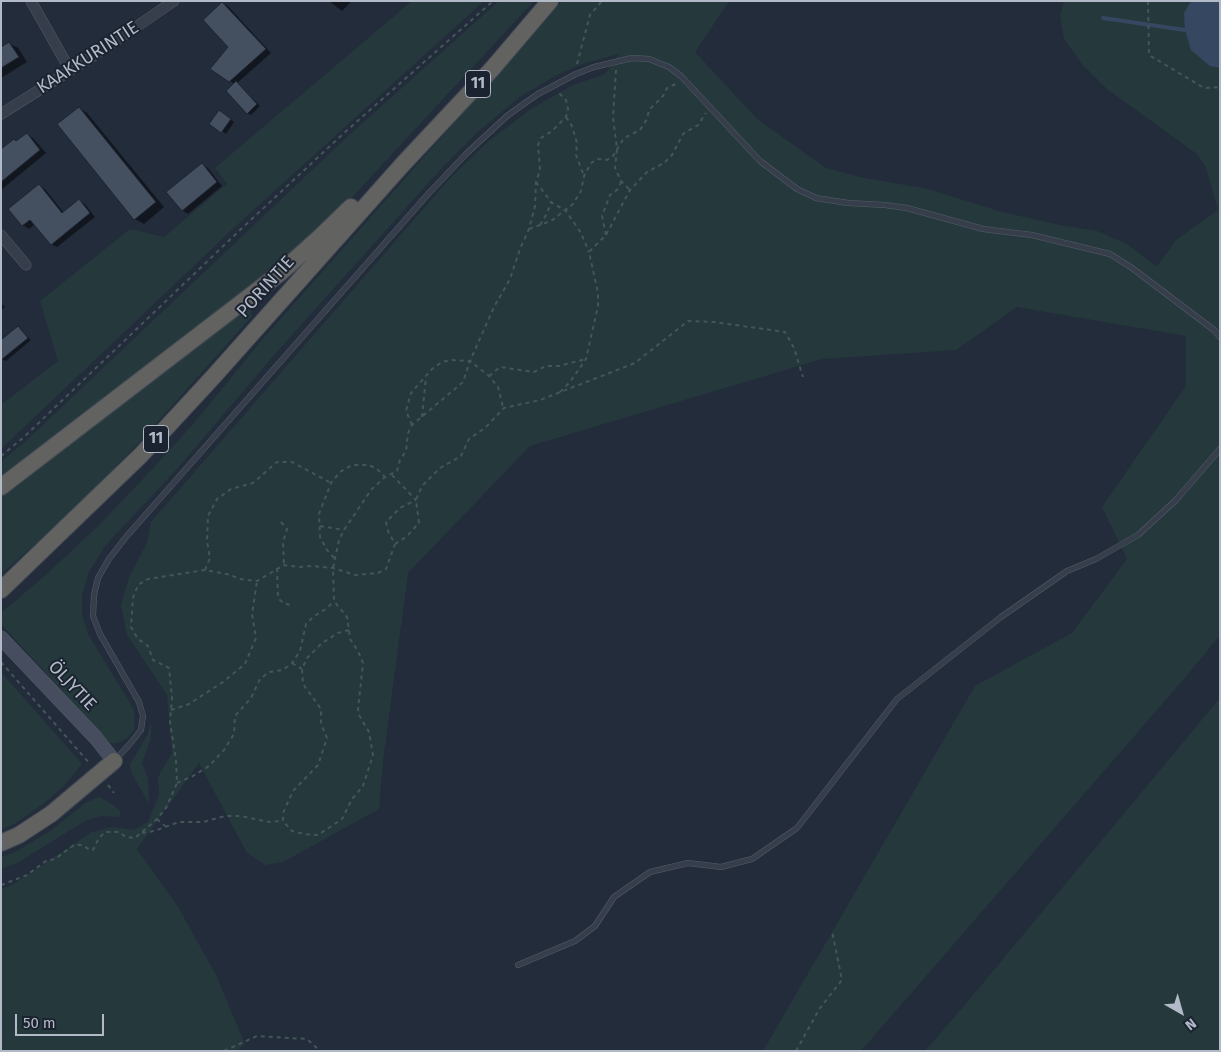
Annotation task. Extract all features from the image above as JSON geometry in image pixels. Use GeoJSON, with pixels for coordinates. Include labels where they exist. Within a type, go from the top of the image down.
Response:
{"type":"FeatureCollection","features":[{"type":"Feature","properties":{"kind":"highway","name":"PORINTIE"},"geometry":{"type":"LineString","coordinates":[[3,589],[141,455],[403,164],[492,69],[550,1]]}},
{"type":"Feature","properties":{"kind":"highway"},"geometry":{"type":"LineString","coordinates":[[1,487],[280,273],[319,238],[372,185],[403,164]]}},
{"type":"Feature","properties":{"kind":"highway"},"geometry":{"type":"LineString","coordinates":[[1,843],[34,826],[114,761]]}},
{"type":"Feature","properties":{"kind":"main road","name":"ÖLJYTIE"},"geometry":{"type":"LineString","coordinates":[[1,638],[96,738],[114,761]]}},
{"type":"Feature","properties":{"kind":"street"},"geometry":{"type":"LineString","coordinates":[[31,1],[70,70]]}},
{"type":"Feature","properties":{"kind":"street","name":"KAAKKURINTIE"},"geometry":{"type":"LineString","coordinates":[[1,114],[103,50],[174,1]]}},
{"type":"Feature","properties":{"kind":"street"},"geometry":{"type":"LineString","coordinates":[[1,235],[26,265]]}},
{"type":"Feature","properties":{"kind":"lane"},"geometry":{"type":"LineString","coordinates":[[114,761],[130,746],[141,730],[143,716],[139,702],[100,634],[93,616],[94,595],[98,578],[109,559],[126,536],[429,193],[467,153],[507,116],[538,94],[576,74],[617,61],[632,58],[649,59],[668,67],[681,76],[760,162],[797,189],[816,198],[907,208],[983,229],[1032,235],[1110,254],[1217,329],[1220,337]]}},
{"type":"Feature","properties":{"kind":"lane"},"geometry":{"type":"LineString","coordinates":[[518,965],[576,941],[595,926],[614,897],[650,872],[688,862],[721,866],[752,859],[797,828],[896,699],[1001,617],[1060,576],[1096,559],[1138,534],[1175,501],[1220,449]]}},
{"type":"Feature","properties":{"kind":"path"},"geometry":{"type":"LineString","coordinates":[[1,456],[24,437],[344,133],[493,1]]}},
{"type":"Feature","properties":{"kind":"path"},"geometry":{"type":"LineString","coordinates":[[576,74],[578,55],[584,42],[590,15],[602,1]]}},
{"type":"Feature","properties":{"kind":"path"},"geometry":{"type":"LineString","coordinates":[[1148,1],[1149,55],[1204,88],[1220,87]]}},
{"type":"Feature","properties":{"kind":"path"},"geometry":{"type":"LineString","coordinates":[[617,61],[613,117],[617,149],[615,168],[621,181],[630,190]]}},
{"type":"Feature","properties":{"kind":"path"},"geometry":{"type":"LineString","coordinates":[[529,229],[551,221],[573,204],[581,190],[584,176],[591,163],[598,159],[607,160],[613,156],[624,138],[640,130],[647,119],[649,110],[668,88],[677,84],[681,76]]}},
{"type":"Feature","properties":{"kind":"path"},"geometry":{"type":"LineString","coordinates":[[349,630],[338,633],[322,643],[307,658],[302,669],[303,684],[322,710],[321,724],[327,738],[318,765],[293,790],[283,813],[283,821],[292,831],[318,835],[342,818],[352,799],[363,786],[373,755],[369,732],[359,716],[358,710],[363,663],[350,639],[349,630],[346,617],[334,601],[334,558],[338,553],[339,540],[344,530],[371,490],[397,471],[400,460],[406,451],[408,433],[412,425],[463,382],[494,306],[510,279],[529,229],[535,206],[536,182],[540,170],[538,145],[541,138],[552,131],[566,117],[568,109],[566,100],[552,86]]}},
{"type":"Feature","properties":{"kind":"path"},"geometry":{"type":"LineString","coordinates":[[589,252],[606,235],[630,190],[647,172],[664,163],[672,154],[683,134],[698,125],[710,108]]}},
{"type":"Feature","properties":{"kind":"path"},"geometry":{"type":"LineString","coordinates":[[566,117],[572,126],[577,143],[576,155],[584,176]]}},
{"type":"Feature","properties":{"kind":"path"},"geometry":{"type":"LineString","coordinates":[[606,235],[602,216],[610,195],[618,190],[621,181]]}},
{"type":"Feature","properties":{"kind":"path"},"geometry":{"type":"LineString","coordinates":[[536,182],[551,202],[566,211],[581,233],[589,252],[598,293],[598,306],[586,359],[570,382],[559,393]]}},
{"type":"Feature","properties":{"kind":"path"},"geometry":{"type":"LineString","coordinates":[[540,225],[551,202]]}},
{"type":"Feature","properties":{"kind":"path"},"geometry":{"type":"LineString","coordinates":[[1,885],[28,875],[46,861],[55,859],[74,845],[82,845],[90,850],[94,850],[99,838],[105,832],[119,832],[126,837],[135,838],[157,819],[166,808],[177,783],[176,760],[172,738],[172,698],[169,668],[153,660],[148,646],[138,639],[131,627],[133,598],[138,585],[148,579],[205,570],[231,575],[239,579],[257,581],[284,565],[333,568],[355,574],[378,574],[386,569],[395,544],[406,537],[419,523],[416,500],[422,486],[440,468],[461,456],[469,439],[486,426],[504,408],[540,400],[635,363],[688,322],[714,322],[785,332],[794,348],[803,377]]}},
{"type":"Feature","properties":{"kind":"path"},"geometry":{"type":"LineString","coordinates":[[489,376],[500,367],[534,372],[546,366],[559,366],[586,359]]}},
{"type":"Feature","properties":{"kind":"path"},"geometry":{"type":"LineString","coordinates":[[412,425],[406,411],[411,393],[432,369],[442,362],[451,360],[470,361],[489,376],[498,387],[504,408]]}},
{"type":"Feature","properties":{"kind":"path"},"geometry":{"type":"LineString","coordinates":[[422,417],[426,377]]}},
{"type":"Feature","properties":{"kind":"path"},"geometry":{"type":"LineString","coordinates":[[205,570],[210,558],[207,541],[208,516],[217,499],[231,488],[253,483],[278,462],[292,462],[331,483]]}},
{"type":"Feature","properties":{"kind":"path"},"geometry":{"type":"LineString","coordinates":[[334,558],[326,550],[320,538],[319,514],[331,483],[340,472],[352,464],[368,465],[376,468],[385,478]]}},
{"type":"Feature","properties":{"kind":"path"},"geometry":{"type":"LineString","coordinates":[[392,475],[416,500]]}},
{"type":"Feature","properties":{"kind":"path"},"geometry":{"type":"LineString","coordinates":[[395,544],[388,531],[386,522],[400,508],[416,500]]}},
{"type":"Feature","properties":{"kind":"path"},"geometry":{"type":"LineString","coordinates":[[281,522],[287,529],[283,542],[284,565]]}},
{"type":"Feature","properties":{"kind":"path"},"geometry":{"type":"LineString","coordinates":[[320,526],[344,530]]}},
{"type":"Feature","properties":{"kind":"path"},"geometry":{"type":"LineString","coordinates":[[277,568],[278,598],[283,603],[291,605]]}},
{"type":"Feature","properties":{"kind":"path"},"geometry":{"type":"LineString","coordinates":[[171,710],[189,704],[223,682],[245,664],[256,638],[252,614],[257,581]]}},
{"type":"Feature","properties":{"kind":"path"},"geometry":{"type":"LineString","coordinates":[[177,783],[209,766],[224,750],[234,734],[235,716],[251,698],[260,679],[269,672],[283,670],[292,663],[300,651],[306,624],[334,601]]}},
{"type":"Feature","properties":{"kind":"path"},"geometry":{"type":"LineString","coordinates":[[1,662],[114,793]]}},
{"type":"Feature","properties":{"kind":"path"},"geometry":{"type":"LineString","coordinates":[[292,663],[302,669]]}},
{"type":"Feature","properties":{"kind":"path"},"geometry":{"type":"LineString","coordinates":[[141,834],[154,832],[179,822],[203,822],[226,816],[283,821]]}},
{"type":"Feature","properties":{"kind":"path"},"geometry":{"type":"LineString","coordinates":[[157,819],[165,826]]}},
{"type":"Feature","properties":{"kind":"path"},"geometry":{"type":"LineString","coordinates":[[796,1051],[820,1008],[842,980],[832,931]]}},
{"type":"Feature","properties":{"kind":"path"},"geometry":{"type":"LineString","coordinates":[[224,1051],[257,1036],[307,1039],[320,1051]]}},
{"type":"Feature","properties":{"kind":"green space"},"geometry":{"type":"Polygon","coordinates":[[[412,1],[484,1],[237,225],[1,449],[1,405],[58,361],[40,301],[130,229],[164,237],[227,184],[215,168],[412,1]]]}},
{"type":"Feature","properties":{"kind":"green space"},"geometry":{"type":"Polygon","coordinates":[[[499,1],[534,1],[303,248],[1,479],[1,462],[27,440],[347,137],[499,1]]]}},
{"type":"Feature","properties":{"kind":"green space"},"geometry":{"type":"Polygon","coordinates":[[[562,1],[729,1],[695,52],[757,119],[826,168],[860,177],[928,189],[1002,212],[1097,231],[1127,244],[1157,267],[1176,240],[1218,210],[1206,168],[1197,154],[1108,90],[1082,64],[1064,39],[1060,15],[1064,1],[1191,1],[1184,13],[1210,66],[1220,68],[1220,635],[861,1051],[763,1051],[975,686],[1072,633],[1127,559],[1102,507],[1186,386],[1186,336],[1017,307],[956,350],[822,359],[530,446],[408,573],[383,761],[379,809],[283,862],[265,865],[247,853],[199,763],[137,849],[178,907],[216,975],[245,1044],[237,1051],[1,1051],[1,889],[12,885],[92,832],[112,827],[134,830],[148,822],[159,795],[158,777],[172,753],[167,695],[127,635],[121,605],[129,577],[147,543],[151,522],[451,177],[489,141],[531,109],[573,85],[605,74],[619,54],[582,64],[557,75],[521,96],[479,131],[439,171],[275,354],[176,470],[105,546],[89,572],[82,596],[82,614],[88,634],[134,710],[134,730],[126,739],[117,743],[110,743],[1,624],[1,613],[47,574],[99,525],[157,464],[194,423],[261,341],[562,1]]]}},
{"type":"Feature","properties":{"kind":"green space"},"geometry":{"type":"Polygon","coordinates":[[[247,309],[251,310],[252,316],[145,436],[66,518],[1,574],[1,493],[247,309]]]}},
{"type":"Feature","properties":{"kind":"green space"},"geometry":{"type":"Polygon","coordinates":[[[1,672],[82,764],[63,787],[43,804],[16,823],[1,830],[1,672]]]}},
{"type":"Feature","properties":{"kind":"green space"},"geometry":{"type":"Polygon","coordinates":[[[1220,698],[1220,1051],[925,1051],[964,1006],[1220,698]]]}},
{"type":"Feature","properties":{"kind":"green space"},"geometry":{"type":"Polygon","coordinates":[[[151,721],[151,738],[142,763],[148,778],[149,804],[131,772],[130,764],[148,734],[151,721]]]}},
{"type":"Feature","properties":{"kind":"green space"},"geometry":{"type":"Polygon","coordinates":[[[99,797],[120,811],[121,817],[101,816],[85,821],[19,862],[1,869],[1,857],[17,851],[50,831],[87,802],[99,797]]]}},
{"type":"Feature","properties":{"kind":"water"},"geometry":{"type":"Polygon","coordinates":[[[1191,1],[1220,1],[1220,68],[1210,66],[1191,50],[1185,30],[1184,13],[1191,1]]]}},
{"type":"Feature","properties":{"kind":"building"},"geometry":{"type":"Polygon","coordinates":[[[222,2],[266,49],[229,82],[210,69],[228,47],[203,20],[222,2]]]}},
{"type":"Feature","properties":{"kind":"building"},"geometry":{"type":"Polygon","coordinates":[[[9,42],[19,57],[1,68],[1,47],[9,42]]]}},
{"type":"Feature","properties":{"kind":"building"},"geometry":{"type":"Polygon","coordinates":[[[236,81],[257,104],[247,114],[226,91],[236,81]]]}},
{"type":"Feature","properties":{"kind":"building"},"geometry":{"type":"Polygon","coordinates":[[[79,107],[156,202],[134,220],[57,124],[79,107]]]}},
{"type":"Feature","properties":{"kind":"building"},"geometry":{"type":"Polygon","coordinates":[[[219,110],[231,119],[221,133],[209,124],[219,110]]]}},
{"type":"Feature","properties":{"kind":"building"},"geometry":{"type":"Polygon","coordinates":[[[27,133],[40,150],[1,182],[1,149],[14,139],[16,141],[27,133]]]}},
{"type":"Feature","properties":{"kind":"building"},"geometry":{"type":"Polygon","coordinates":[[[202,163],[217,182],[182,211],[166,192],[202,163]]]}},
{"type":"Feature","properties":{"kind":"building"},"geometry":{"type":"Polygon","coordinates":[[[39,184],[62,213],[79,199],[90,213],[51,245],[30,220],[22,226],[8,209],[39,184]]]}},
{"type":"Feature","properties":{"kind":"building"},"geometry":{"type":"Polygon","coordinates":[[[18,326],[28,338],[1,360],[1,340],[18,326]]]}},
{"type":"Feature","properties":{"kind":"waterway"},"geometry":{"type":"LineString","coordinates":[[1103,18],[1185,30]]}}]}
